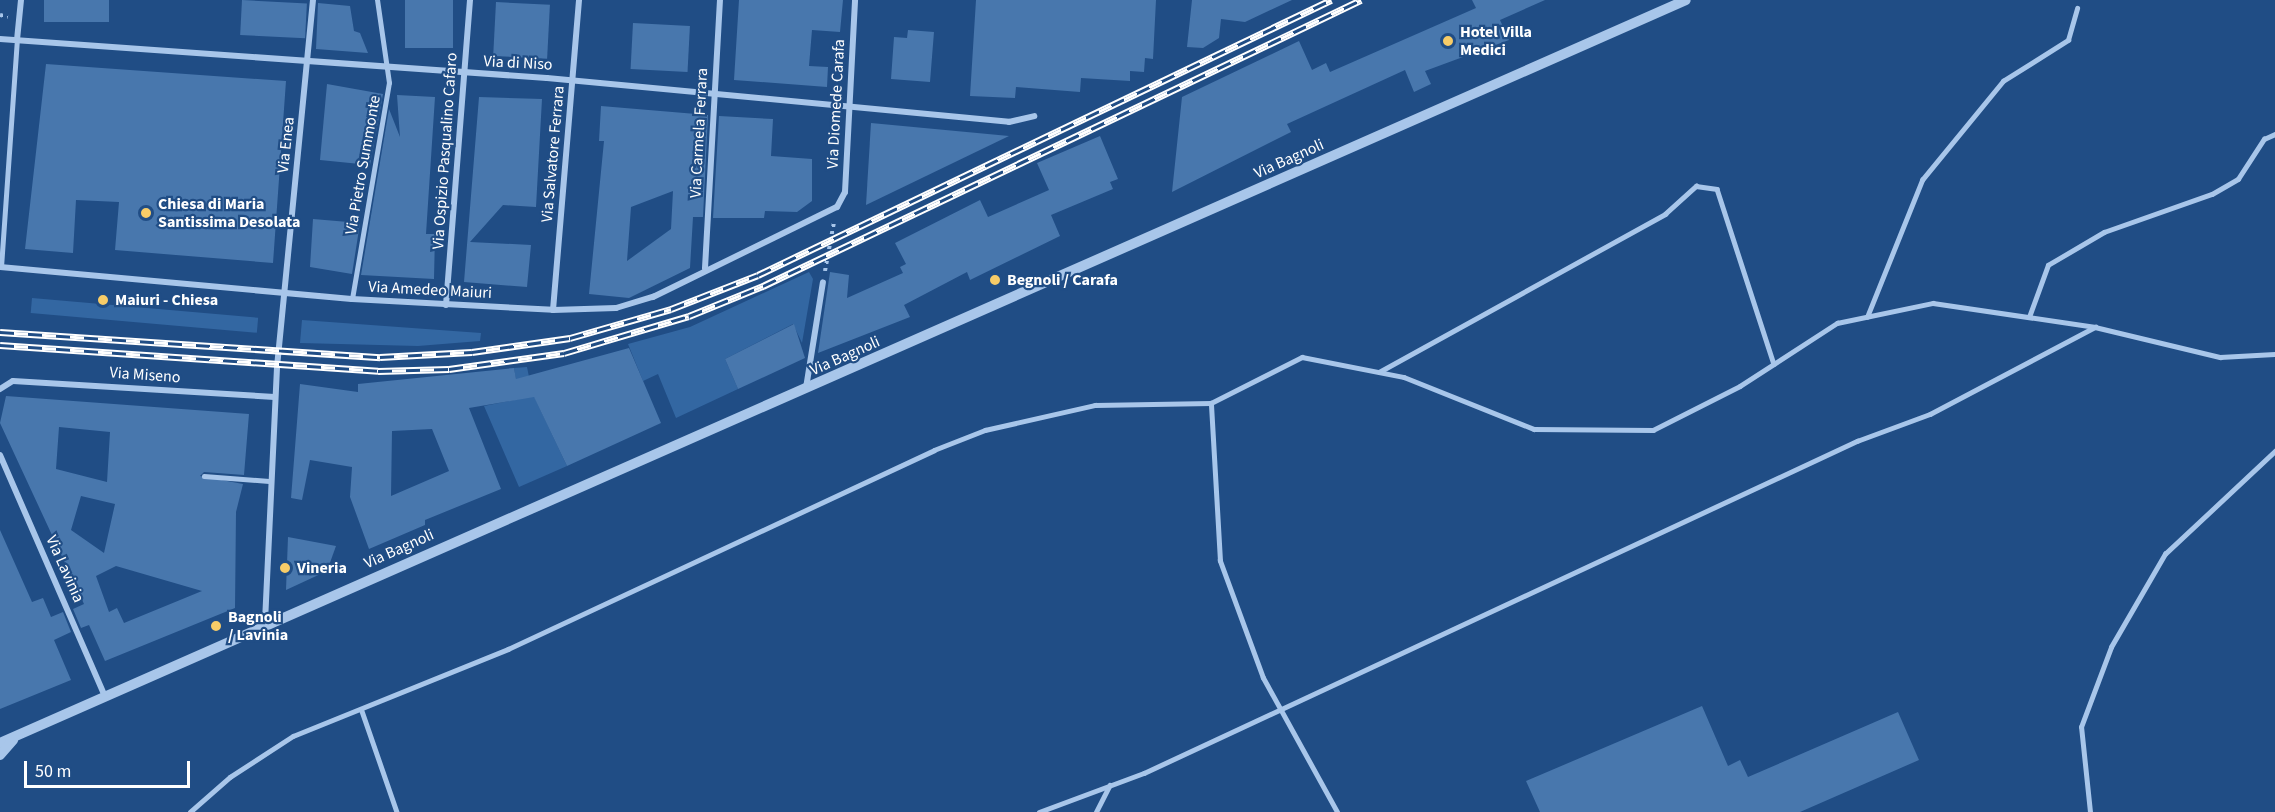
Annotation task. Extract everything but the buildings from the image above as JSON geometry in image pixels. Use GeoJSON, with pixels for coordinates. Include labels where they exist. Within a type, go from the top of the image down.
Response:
{"type":"FeatureCollection","features":[{"type":"Feature","properties":{"kind":"street"},"geometry":{"type":"LineString","coordinates":[[0,267],[21,0]]}},
{"type":"Feature","properties":{"kind":"street","name":"Via Enea"},"geometry":{"type":"LineString","coordinates":[[275,397],[309,62],[313,0]]}},
{"type":"Feature","properties":{"kind":"street","name":"Via Ospizio Pasqualino Cafaro"},"geometry":{"type":"LineString","coordinates":[[446,305],[470,0]]}},
{"type":"Feature","properties":{"kind":"street","name":"Via Salvatore Ferrara"},"geometry":{"type":"LineString","coordinates":[[553,310],[579,0]]}},
{"type":"Feature","properties":{"kind":"street","name":"Via Carmela Ferrara"},"geometry":{"type":"LineString","coordinates":[[705,268],[720,0]]}},
{"type":"Feature","properties":{"kind":"street","name":"Via Diomede Carafa"},"geometry":{"type":"LineString","coordinates":[[837,207],[845,192],[855,0]]}},
{"type":"Feature","properties":{"kind":"street","name":"Via Bagnoli"},"geometry":{"type":"LineString","coordinates":[[0,743],[266,622],[806,389],[1686,0]]}},
{"type":"Feature","properties":{"kind":"street","name":"Via di Niso"},"geometry":{"type":"LineString","coordinates":[[0,39],[572,81],[1009,122],[1034,116]]}},
{"type":"Feature","properties":{"kind":"street","name":"Via Amedeo Maiuri"},"geometry":{"type":"LineString","coordinates":[[0,267],[351,299],[553,310],[616,308],[653,297],[705,268],[837,207]]}},
{"type":"Feature","properties":{"kind":"street"},"geometry":{"type":"LineString","coordinates":[[806,389],[823,282]]}},
{"type":"Feature","properties":{"kind":"street","name":"Via Miseno"},"geometry":{"type":"LineString","coordinates":[[0,389],[13,381],[275,397]]}},
{"type":"Feature","properties":{"kind":"street"},"geometry":{"type":"LineString","coordinates":[[266,622],[269,481],[275,397]]}},
{"type":"Feature","properties":{"kind":"street","name":"Via Lavinia"},"geometry":{"type":"LineString","coordinates":[[0,455],[104,694]]}},
{"type":"Feature","properties":{"kind":"street"},"geometry":{"type":"LineString","coordinates":[[0,755],[15,737]]}},
{"type":"Feature","properties":{"kind":"lane","name":"Via Pietro Summonte"},"geometry":{"type":"LineString","coordinates":[[351,299],[388,89],[377,0]]}},
{"type":"Feature","properties":{"kind":"lane"},"geometry":{"type":"LineString","coordinates":[[1867,317],[1922,180],[2003,81],[2068,40],[2078,8]]}},
{"type":"Feature","properties":{"kind":"lane"},"geometry":{"type":"LineString","coordinates":[[2029,317],[2048,266],[2104,231],[2212,194],[2238,180],[2264,139],[2275,134]]}},
{"type":"Feature","properties":{"kind":"lane"},"geometry":{"type":"LineString","coordinates":[[1379,372],[1665,214],[1696,186],[1717,189],[1774,364]]}},
{"type":"Feature","properties":{"kind":"lane"},"geometry":{"type":"LineString","coordinates":[[190,812],[230,777],[294,736],[362,711],[518,645],[867,477],[985,430],[1095,405],[1211,404],[1302,357],[1379,372],[1534,429],[1653,430],[1774,364],[1837,323],[1933,303],[2096,327],[2220,357],[2275,354]]}},
{"type":"Feature","properties":{"kind":"lane"},"geometry":{"type":"LineString","coordinates":[[1039,812],[1110,785],[1857,441],[1930,414],[2096,327]]}},
{"type":"Feature","properties":{"kind":"lane"},"geometry":{"type":"LineString","coordinates":[[1211,404],[1220,561],[1263,678],[1337,812]]}},
{"type":"Feature","properties":{"kind":"lane"},"geometry":{"type":"LineString","coordinates":[[2090,812],[2081,727],[2111,647],[2165,554],[2275,451]]}},
{"type":"Feature","properties":{"kind":"lane"},"geometry":{"type":"LineString","coordinates":[[204,476],[269,481]]}},
{"type":"Feature","properties":{"kind":"lane"},"geometry":{"type":"LineString","coordinates":[[362,711],[397,812]]}},
{"type":"Feature","properties":{"kind":"lane"},"geometry":{"type":"LineString","coordinates":[[1096,812],[1110,785]]}},
{"type":"Feature","properties":{"kind":"path"},"geometry":{"type":"LineString","coordinates":[[823,282],[837,207]]}},
{"type":"Feature","properties":{"kind":"shaded area"},"geometry":{"type":"Polygon","coordinates":[[[809,272],[813,279],[802,343],[793,324],[725,359],[738,389],[676,418],[658,374],[643,381],[628,344],[690,327],[809,272]]]}},
{"type":"Feature","properties":{"kind":"shaded area"},"geometry":{"type":"Polygon","coordinates":[[[32,298],[258,318],[257,333],[31,313],[32,298]]]}},
{"type":"Feature","properties":{"kind":"shaded area"},"geometry":{"type":"Polygon","coordinates":[[[302,320],[481,333],[480,341],[418,346],[300,343],[302,320]]]}},
{"type":"Feature","properties":{"kind":"shaded area"},"geometry":{"type":"Polygon","coordinates":[[[527,367],[532,392],[567,466],[519,487],[484,406],[519,399],[514,368],[527,367]]]}},
{"type":"Feature","properties":{"kind":"railway"},"geometry":{"type":"LineString","coordinates":[[0,332],[380,357],[472,352],[570,338],[671,309],[758,275],[1331,0]]}},
{"type":"Feature","properties":{"kind":"railway"},"geometry":{"type":"LineString","coordinates":[[0,345],[378,371],[449,369],[564,353],[689,316],[763,286],[1361,0]]}},
{"type":"Feature","properties":{"kind":"place","name":"Hotel Villa Medici"},"geometry":{"type":"Point","coordinates":[1448,41]}},
{"type":"Feature","properties":{"kind":"place","name":"Chiesa di Maria Santissima Desolata"},"geometry":{"type":"Point","coordinates":[146,213]}},
{"type":"Feature","properties":{"kind":"place","name":"Begnoli / Carafa"},"geometry":{"type":"Point","coordinates":[995,280]}},
{"type":"Feature","properties":{"kind":"place","name":"Maiuri - Chiesa"},"geometry":{"type":"Point","coordinates":[103,300]}},
{"type":"Feature","properties":{"kind":"place","name":"Vineria"},"geometry":{"type":"Point","coordinates":[285,568]}},
{"type":"Feature","properties":{"kind":"place","name":"Bagnoli / Lavinia"},"geometry":{"type":"Point","coordinates":[216,626]}}]}
